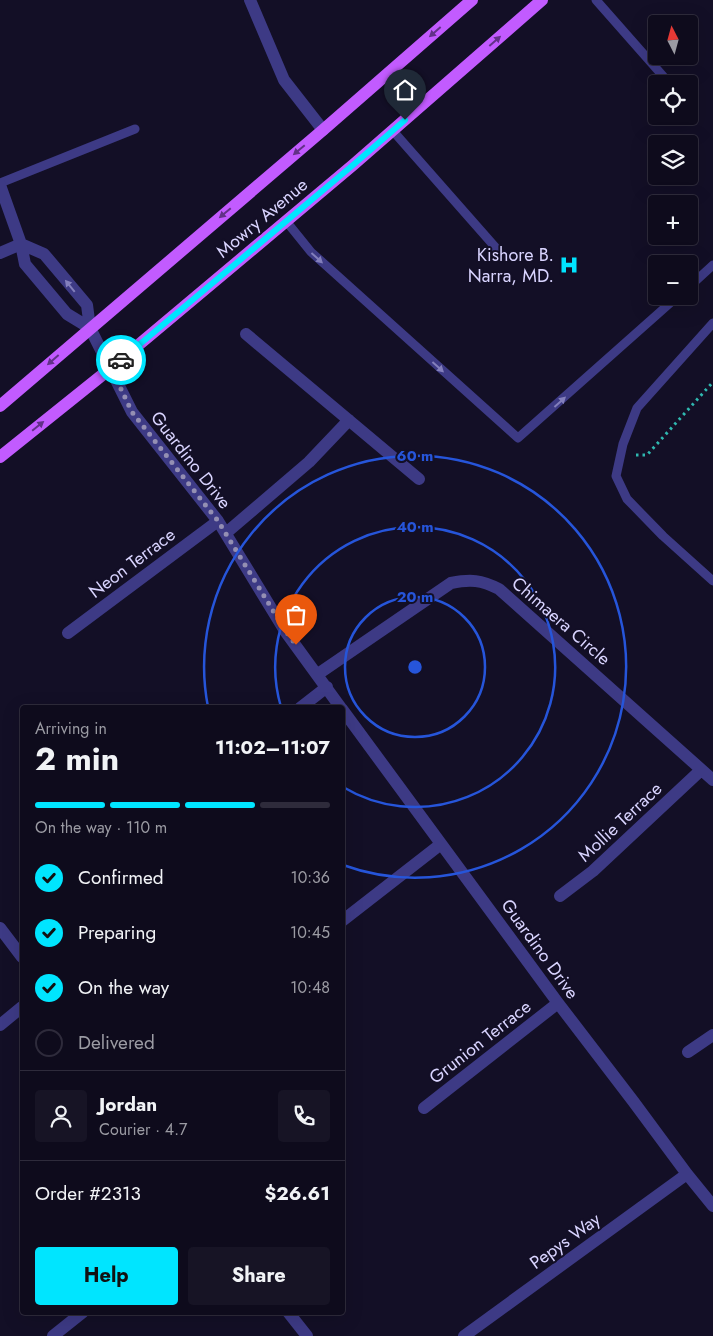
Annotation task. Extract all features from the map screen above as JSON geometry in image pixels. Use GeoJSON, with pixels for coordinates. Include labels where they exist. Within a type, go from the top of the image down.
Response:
{"type":"FeatureCollection","features":[{"type":"Feature","properties":{"kind":"main road","name":"Mowry Avenue"},"geometry":{"type":"LineString","coordinates":[[0,406],[472,0]]}},
{"type":"Feature","properties":{"kind":"main road","name":"Mowry Avenue"},"geometry":{"type":"LineString","coordinates":[[0,457],[111,368],[393,131],[542,0]]}},
{"type":"Feature","properties":{"kind":"street"},"geometry":{"type":"LineString","coordinates":[[250,0],[284,80],[323,130]]}},
{"type":"Feature","properties":{"kind":"street"},"geometry":{"type":"LineString","coordinates":[[0,184],[21,244],[25,264],[67,314],[90,328]]}},
{"type":"Feature","properties":{"kind":"street"},"geometry":{"type":"LineString","coordinates":[[0,254],[21,244],[44,254],[87,305],[90,328]]}},
{"type":"Feature","properties":{"kind":"street","name":"Guardino Drive"},"geometry":{"type":"LineString","coordinates":[[90,328],[132,412],[218,521],[285,630],[340,705]]}},
{"type":"Feature","properties":{"kind":"street"},"geometry":{"type":"LineString","coordinates":[[246,334],[420,479]]}},
{"type":"Feature","properties":{"kind":"street"},"geometry":{"type":"LineString","coordinates":[[226,533],[308,462],[349,420]]}},
{"type":"Feature","properties":{"kind":"street","name":"Neon Terrace"},"geometry":{"type":"LineString","coordinates":[[68,633],[218,521]]}},
{"type":"Feature","properties":{"kind":"street","name":"Chimaera Circle"},"geometry":{"type":"LineString","coordinates":[[318,674],[451,583],[468,580],[485,582],[499,589],[713,780]]}},
{"type":"Feature","properties":{"kind":"street"},"geometry":{"type":"LineString","coordinates":[[304,705],[327,687]]}},
{"type":"Feature","properties":{"kind":"street","name":"Guardino Drive"},"geometry":{"type":"LineString","coordinates":[[345,712],[558,1003],[713,1206]]}},
{"type":"Feature","properties":{"kind":"street","name":"Mollie Terrace"},"geometry":{"type":"LineString","coordinates":[[560,896],[593,871],[701,770]]}},
{"type":"Feature","properties":{"kind":"street"},"geometry":{"type":"LineString","coordinates":[[345,920],[441,844]]}},
{"type":"Feature","properties":{"kind":"street"},"geometry":{"type":"LineString","coordinates":[[0,928],[20,954]]}},
{"type":"Feature","properties":{"kind":"street","name":"Grunion Terrace"},"geometry":{"type":"LineString","coordinates":[[424,1108],[558,1003]]}},
{"type":"Feature","properties":{"kind":"street"},"geometry":{"type":"LineString","coordinates":[[0,1025],[20,1009]]}},
{"type":"Feature","properties":{"kind":"street"},"geometry":{"type":"LineString","coordinates":[[688,1052],[713,1036]]}},
{"type":"Feature","properties":{"kind":"street","name":"Pepys Way"},"geometry":{"type":"LineString","coordinates":[[464,1336],[687,1174]]}},
{"type":"Feature","properties":{"kind":"street"},"geometry":{"type":"LineString","coordinates":[[53,1336],[78,1315]]}},
{"type":"Feature","properties":{"kind":"street"},"geometry":{"type":"LineString","coordinates":[[290,1315],[307,1336]]}},
{"type":"Feature","properties":{"kind":"lane"},"geometry":{"type":"LineString","coordinates":[[596,0],[662,75]]}},
{"type":"Feature","properties":{"kind":"lane"},"geometry":{"type":"LineString","coordinates":[[0,184],[135,129]]}},
{"type":"Feature","properties":{"kind":"lane"},"geometry":{"type":"LineString","coordinates":[[393,131],[496,248]]}},
{"type":"Feature","properties":{"kind":"lane"},"geometry":{"type":"LineString","coordinates":[[286,221],[311,252],[518,438],[668,305]]}},
{"type":"Feature","properties":{"kind":"lane"},"geometry":{"type":"LineString","coordinates":[[698,279],[713,266]]}},
{"type":"Feature","properties":{"kind":"lane"},"geometry":{"type":"LineString","coordinates":[[713,323],[637,408],[623,444],[616,476],[626,499],[663,536],[713,581]]}},
{"type":"Feature","properties":{"kind":"path"},"geometry":{"type":"LineString","coordinates":[[620,455],[648,455],[713,382]]}},
{"type":"Feature","properties":{"kind":"way so far"},"geometry":{"type":"LineString","coordinates":[[121,360],[111,368],[132,412],[218,521],[296,645]]}},
{"type":"Feature","properties":{"kind":"place","name":"Kishore B. Narra, MD."},"geometry":{"type":"Point","coordinates":[569,265]}},
{"type":"Feature","properties":{"kind":"route"},"geometry":{"type":"LineString","coordinates":[[121,360],[405,120]]}}]}
